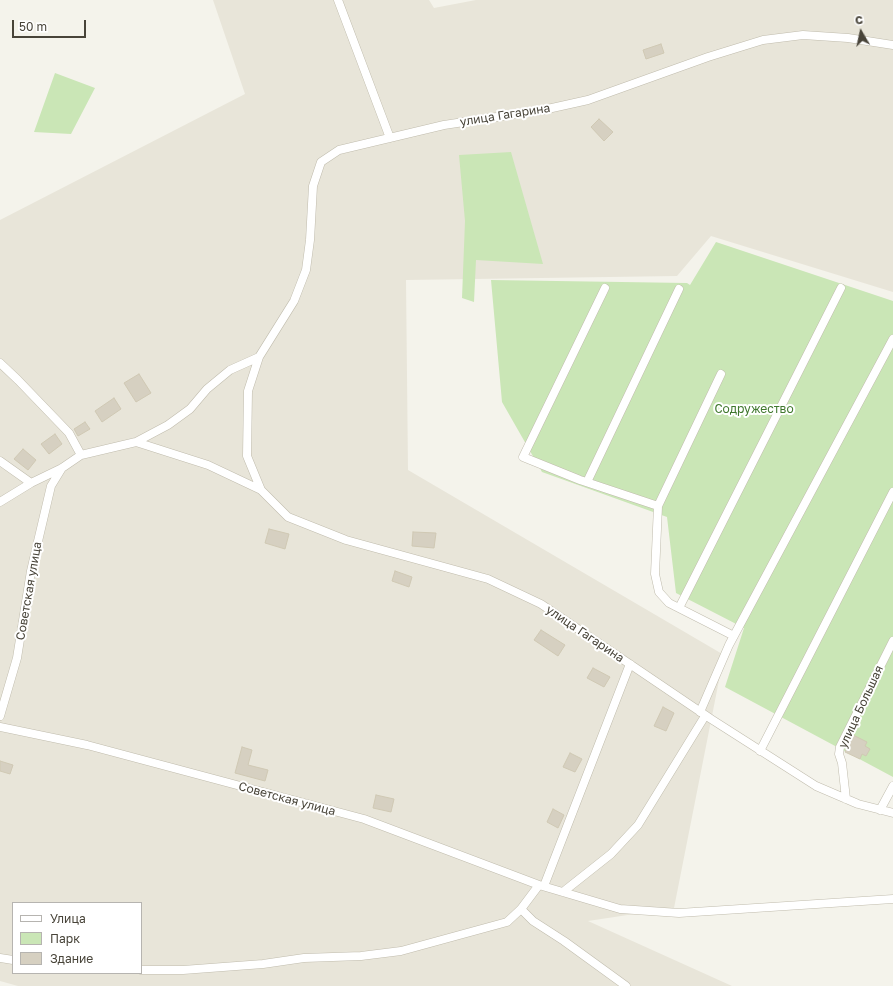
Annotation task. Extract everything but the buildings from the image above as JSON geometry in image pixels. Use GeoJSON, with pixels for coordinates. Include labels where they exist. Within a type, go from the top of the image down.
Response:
{"type":"FeatureCollection","features":[{"type":"Feature","properties":{"kind":"street"},"geometry":{"type":"LineString","coordinates":[[338,0],[390,138]]}},
{"type":"Feature","properties":{"kind":"street","name":"улица Гагарина"},"geometry":{"type":"LineString","coordinates":[[261,490],[247,456],[248,391],[259,357],[294,301],[306,270],[310,240],[313,186],[321,162],[339,150],[444,125],[543,110],[588,100],[708,56],[763,40],[803,35],[848,38],[893,45]]}},
{"type":"Feature","properties":{"kind":"street"},"geometry":{"type":"LineString","coordinates":[[605,288],[523,457],[587,482],[658,506]]}},
{"type":"Feature","properties":{"kind":"street"},"geometry":{"type":"LineString","coordinates":[[679,608],[841,288]]}},
{"type":"Feature","properties":{"kind":"street"},"geometry":{"type":"LineString","coordinates":[[587,482],[679,289]]}},
{"type":"Feature","properties":{"kind":"street"},"geometry":{"type":"LineString","coordinates":[[563,892],[611,854],[638,824],[703,714],[734,636],[893,339]]}},
{"type":"Feature","properties":{"kind":"street"},"geometry":{"type":"LineString","coordinates":[[0,502],[31,483],[62,468],[81,456],[136,442],[168,425],[190,409],[207,389],[230,370],[259,357]]}},
{"type":"Feature","properties":{"kind":"street"},"geometry":{"type":"LineString","coordinates":[[0,363],[69,434],[81,456]]}},
{"type":"Feature","properties":{"kind":"street"},"geometry":{"type":"LineString","coordinates":[[721,374],[658,506],[655,574],[659,592],[669,603],[734,636]]}},
{"type":"Feature","properties":{"kind":"street","name":"улица Гагарина"},"geometry":{"type":"LineString","coordinates":[[136,442],[208,465],[261,490],[288,517],[346,540],[488,579],[541,604],[760,752],[816,786],[858,804],[893,813]]}},
{"type":"Feature","properties":{"kind":"street"},"geometry":{"type":"LineString","coordinates":[[0,462],[14,470],[31,483]]}},
{"type":"Feature","properties":{"kind":"street","name":"Советская улица"},"geometry":{"type":"LineString","coordinates":[[0,716],[17,658],[31,571],[51,486],[62,468]]}},
{"type":"Feature","properties":{"kind":"street"},"geometry":{"type":"LineString","coordinates":[[760,752],[893,492]]}},
{"type":"Feature","properties":{"kind":"street","name":"улица Большая"},"geometry":{"type":"LineString","coordinates":[[846,799],[842,763],[839,754],[840,747],[893,641]]}},
{"type":"Feature","properties":{"kind":"street"},"geometry":{"type":"LineString","coordinates":[[142,970],[190,970],[263,964],[304,958],[361,956],[401,951],[507,922],[522,909],[542,885],[630,664]]}},
{"type":"Feature","properties":{"kind":"street","name":"Советская улица"},"geometry":{"type":"LineString","coordinates":[[0,727],[86,745],[364,819],[542,885],[620,908],[679,913],[893,899]]}},
{"type":"Feature","properties":{"kind":"street"},"geometry":{"type":"LineString","coordinates":[[880,810],[893,786]]}},
{"type":"Feature","properties":{"kind":"street"},"geometry":{"type":"LineString","coordinates":[[522,909],[533,921],[564,941],[626,986]]}},
{"type":"Feature","properties":{"kind":"street"},"geometry":{"type":"LineString","coordinates":[[0,958],[12,960]]}},
{"type":"Feature","properties":{"kind":"shaded area"},"geometry":{"type":"Polygon","coordinates":[[[213,0],[429,0],[434,8],[476,0],[893,0],[893,292],[711,236],[677,276],[406,280],[408,470],[724,655],[674,908],[588,921],[732,986],[18,986],[0,981],[0,220],[245,94],[213,0]]]}},
{"type":"Feature","properties":{"kind":"green space"},"geometry":{"type":"Polygon","coordinates":[[[55,73],[95,88],[71,134],[34,132],[55,73]]]}},
{"type":"Feature","properties":{"kind":"green space"},"geometry":{"type":"Polygon","coordinates":[[[511,152],[543,264],[476,260],[474,302],[462,298],[465,221],[459,155],[511,152]]]}},
{"type":"Feature","properties":{"kind":"green space","name":"Содружество"},"geometry":{"type":"Polygon","coordinates":[[[716,242],[893,301],[893,777],[725,687],[744,628],[676,593],[667,517],[542,472],[502,402],[491,280],[687,283],[690,285],[716,242]]]}}]}
